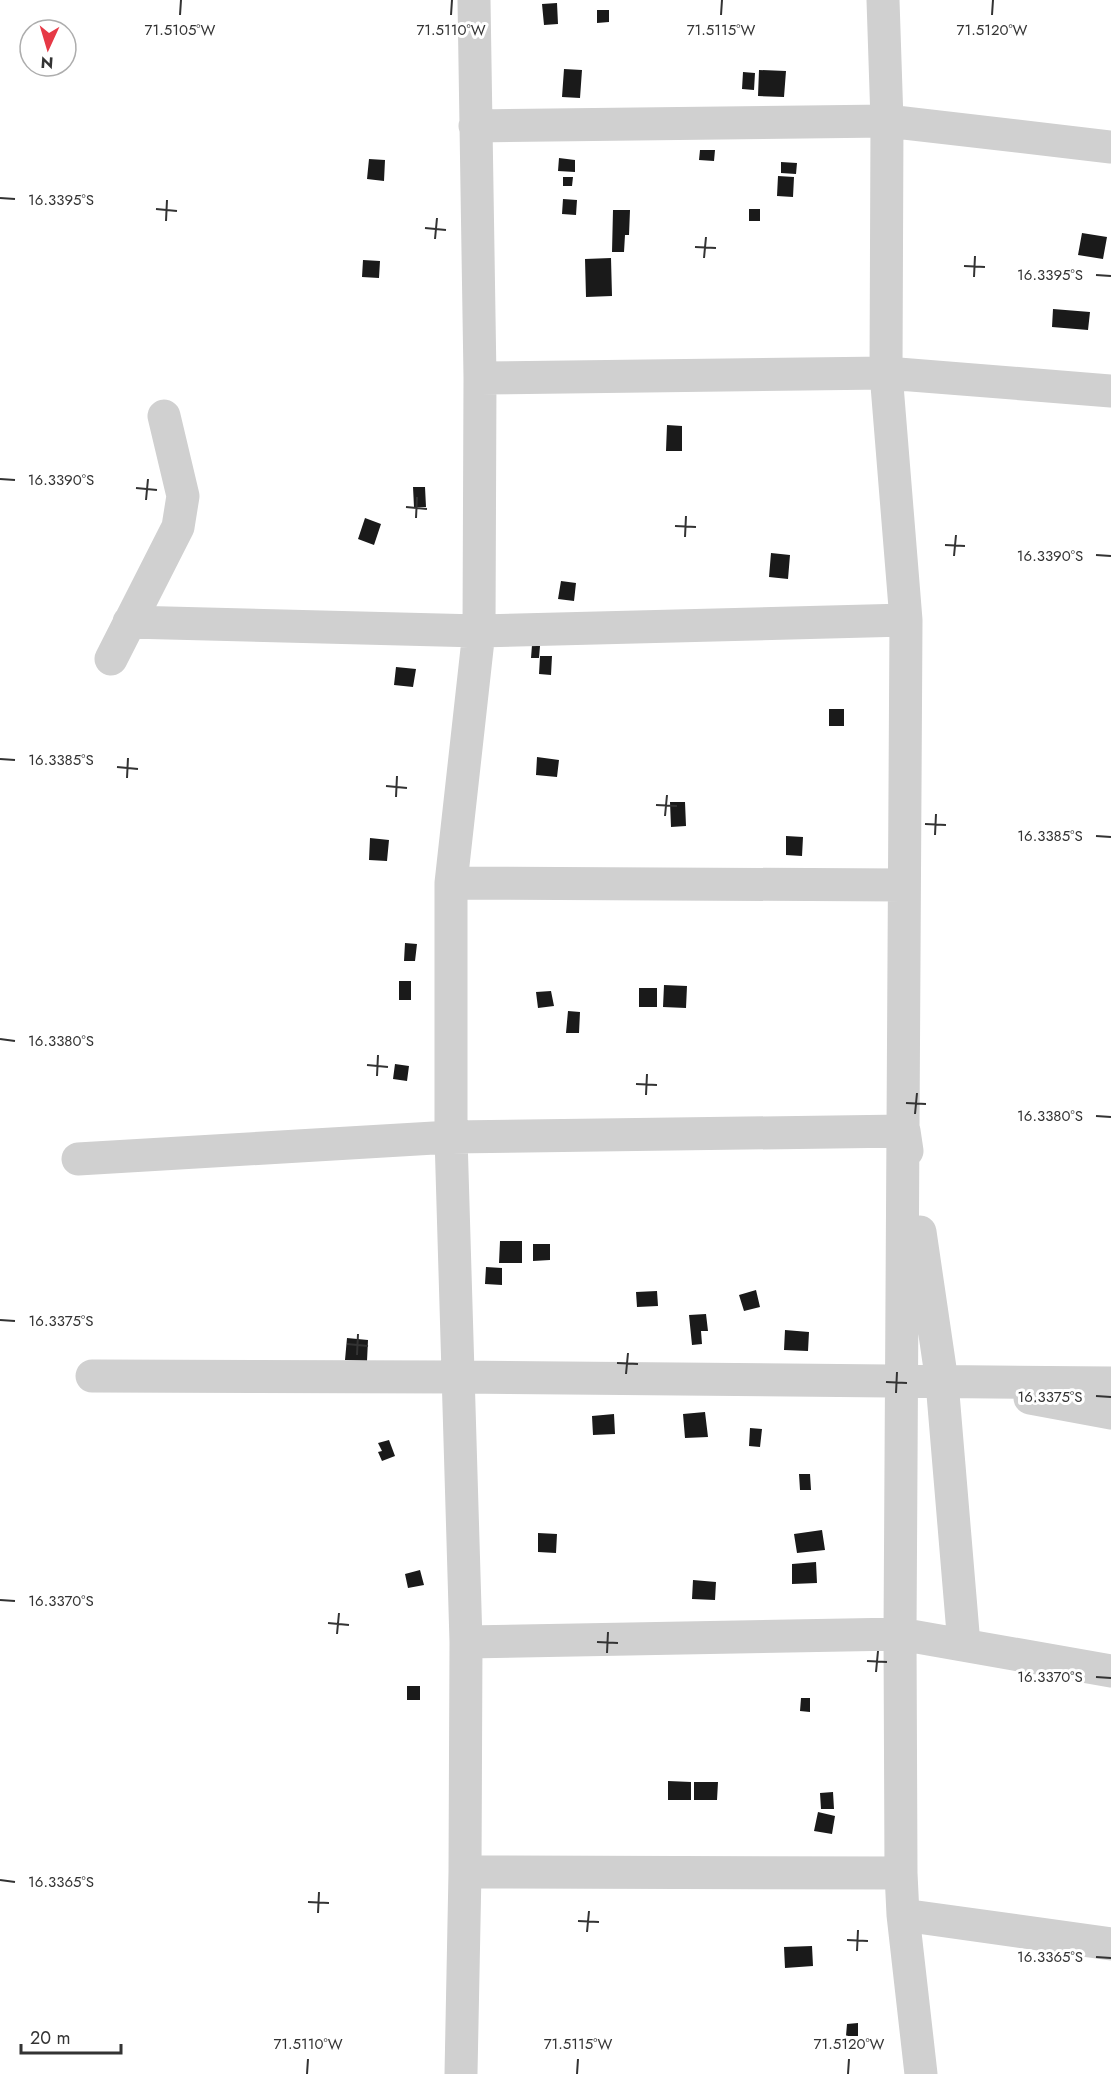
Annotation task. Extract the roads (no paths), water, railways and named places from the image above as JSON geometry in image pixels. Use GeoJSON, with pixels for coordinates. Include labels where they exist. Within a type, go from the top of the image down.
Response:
{"type":"FeatureCollection","features":[{"type":"Feature","properties":{"kind":"street"},"geometry":{"type":"LineString","coordinates":[[461,2074],[466,1642],[451,1137],[451,883],[479,631],[480,378],[474,0]]}},
{"type":"Feature","properties":{"kind":"street"},"geometry":{"type":"LineString","coordinates":[[883,0],[887,121],[886,372],[906,620],[900,1634],[901,1873],[903,1915],[921,2074]]}},
{"type":"Feature","properties":{"kind":"street"},"geometry":{"type":"LineString","coordinates":[[476,126],[887,121],[1111,147]]}},
{"type":"Feature","properties":{"kind":"street"},"geometry":{"type":"LineString","coordinates":[[480,378],[886,372],[1111,391]]}},
{"type":"Feature","properties":{"kind":"street"},"geometry":{"type":"LineString","coordinates":[[111,659],[178,526],[183,495],[164,416]]}},
{"type":"Feature","properties":{"kind":"street"},"geometry":{"type":"LineString","coordinates":[[129,622],[479,631],[906,620]]}},
{"type":"Feature","properties":{"kind":"street"},"geometry":{"type":"LineString","coordinates":[[451,883],[904,885]]}},
{"type":"Feature","properties":{"kind":"street"},"geometry":{"type":"LineString","coordinates":[[78,1159],[451,1137],[904,1131]]}},
{"type":"Feature","properties":{"kind":"street"},"geometry":{"type":"LineString","coordinates":[[904,1131],[942,1382],[964,1645]]}},
{"type":"Feature","properties":{"kind":"street"},"geometry":{"type":"LineString","coordinates":[[92,1376],[1111,1383]]}},
{"type":"Feature","properties":{"kind":"street"},"geometry":{"type":"LineString","coordinates":[[942,1382],[1111,1413]]}},
{"type":"Feature","properties":{"kind":"street"},"geometry":{"type":"LineString","coordinates":[[466,1642],[900,1634],[1111,1671]]}},
{"type":"Feature","properties":{"kind":"street"},"geometry":{"type":"LineString","coordinates":[[465,1872],[901,1873]]}},
{"type":"Feature","properties":{"kind":"street"},"geometry":{"type":"LineString","coordinates":[[903,1915],[1111,1944]]}}]}
